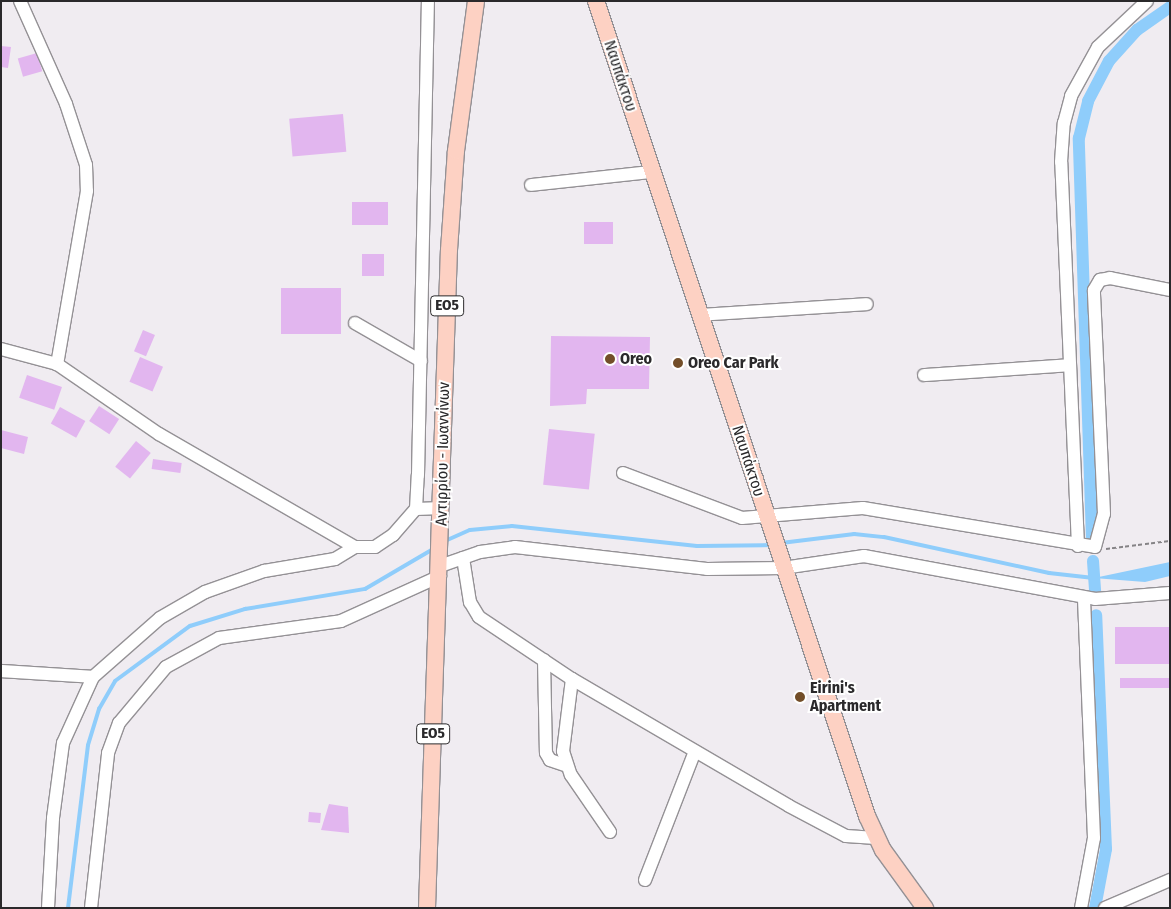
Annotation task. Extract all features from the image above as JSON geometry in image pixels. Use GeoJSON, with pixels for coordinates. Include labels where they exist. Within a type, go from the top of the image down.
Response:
{"type":"FeatureCollection","features":[{"type":"Feature","properties":{"kind":"main road","name":"Αντιρρίου - Ιωαννίνων"},"geometry":{"type":"LineString","coordinates":[[427,908],[453,180],[476,1]]}},
{"type":"Feature","properties":{"kind":"main road","name":"Ναυπάκτου"},"geometry":{"type":"LineString","coordinates":[[596,1],[769,526],[876,838],[925,908]]}},
{"type":"Feature","properties":{"kind":"street"},"geometry":{"type":"LineString","coordinates":[[20,1],[66,104],[86,165],[87,191],[57,364]]}},
{"type":"Feature","properties":{"kind":"street"},"geometry":{"type":"LineString","coordinates":[[48,908],[52,818],[64,743],[93,677],[160,618],[205,592],[264,571],[335,559],[355,548],[381,545],[416,509],[421,362],[428,1]]}},
{"type":"Feature","properties":{"kind":"street"},"geometry":{"type":"LineString","coordinates":[[1078,546],[1061,162],[1064,123],[1071,96],[1098,47],[1146,1]]}},
{"type":"Feature","properties":{"kind":"street"},"geometry":{"type":"LineString","coordinates":[[532,185],[651,172]]}},
{"type":"Feature","properties":{"kind":"street"},"geometry":{"type":"LineString","coordinates":[[623,473],[684,494],[730,516],[769,526],[863,508],[1078,546],[1094,547],[1104,514],[1096,284],[1110,278],[1170,290]]}},
{"type":"Feature","properties":{"kind":"street"},"geometry":{"type":"LineString","coordinates":[[699,314],[867,304]]}},
{"type":"Feature","properties":{"kind":"street"},"geometry":{"type":"LineString","coordinates":[[355,323],[421,362]]}},
{"type":"Feature","properties":{"kind":"street"},"geometry":{"type":"LineString","coordinates":[[1,350],[57,364],[159,434],[355,548]]}},
{"type":"Feature","properties":{"kind":"street"},"geometry":{"type":"LineString","coordinates":[[924,375],[1070,366]]}},
{"type":"Feature","properties":{"kind":"street"},"geometry":{"type":"LineString","coordinates":[[416,509],[442,514]]}},
{"type":"Feature","properties":{"kind":"street"},"geometry":{"type":"LineString","coordinates":[[91,908],[108,753],[128,709],[166,667],[219,638],[341,622],[440,567],[463,558],[525,547],[707,569],[782,564],[849,556],[880,558],[1084,597],[1120,600],[1170,593]]}},
{"type":"Feature","properties":{"kind":"street"},"geometry":{"type":"LineString","coordinates":[[463,558],[474,613],[572,679],[846,836],[876,838]]}},
{"type":"Feature","properties":{"kind":"street"},"geometry":{"type":"LineString","coordinates":[[1081,908],[1094,838],[1084,597]]}},
{"type":"Feature","properties":{"kind":"street"},"geometry":{"type":"LineString","coordinates":[[544,660],[546,752],[550,760],[567,766]]}},
{"type":"Feature","properties":{"kind":"street"},"geometry":{"type":"LineString","coordinates":[[1,671],[93,677]]}},
{"type":"Feature","properties":{"kind":"street"},"geometry":{"type":"LineString","coordinates":[[572,679],[563,733],[567,766],[610,832]]}},
{"type":"Feature","properties":{"kind":"street"},"geometry":{"type":"LineString","coordinates":[[645,880],[695,751]]}},
{"type":"Feature","properties":{"kind":"street"},"geometry":{"type":"LineString","coordinates":[[1105,908],[1170,880]]}},
{"type":"Feature","properties":{"kind":"path"},"geometry":{"type":"LineString","coordinates":[[1094,547],[1116,551],[1170,541]]}},
{"type":"Feature","properties":{"kind":"water"},"geometry":{"type":"Polygon","coordinates":[[[1170,562],[1170,576],[1145,582],[1094,578],[1170,562]]]}},
{"type":"Feature","properties":{"kind":"building"},"geometry":{"type":"Polygon","coordinates":[[[1,46],[11,47],[8,68],[1,67],[1,46]]]}},
{"type":"Feature","properties":{"kind":"building"},"geometry":{"type":"Polygon","coordinates":[[[37,53],[42,71],[23,77],[18,59],[37,53]]]}},
{"type":"Feature","properties":{"kind":"building"},"geometry":{"type":"Polygon","coordinates":[[[343,114],[346,152],[293,157],[289,119],[343,114]]]}},
{"type":"Feature","properties":{"kind":"building"},"geometry":{"type":"Polygon","coordinates":[[[352,202],[388,202],[388,225],[352,225],[352,202]]]}},
{"type":"Feature","properties":{"kind":"building"},"geometry":{"type":"Polygon","coordinates":[[[584,222],[613,222],[613,244],[584,244],[584,222]]]}},
{"type":"Feature","properties":{"kind":"building"},"geometry":{"type":"Polygon","coordinates":[[[362,254],[384,254],[384,276],[362,276],[362,254]]]}},
{"type":"Feature","properties":{"kind":"building"},"geometry":{"type":"Polygon","coordinates":[[[281,288],[341,288],[341,334],[281,334],[281,288]]]}},
{"type":"Feature","properties":{"kind":"building"},"geometry":{"type":"Polygon","coordinates":[[[143,330],[155,335],[146,356],[134,351],[143,330]]]}},
{"type":"Feature","properties":{"kind":"building"},"geometry":{"type":"Polygon","coordinates":[[[551,336],[650,337],[649,389],[587,389],[586,404],[550,406],[551,336]]]}},
{"type":"Feature","properties":{"kind":"building"},"geometry":{"type":"Polygon","coordinates":[[[140,357],[163,367],[152,392],[129,382],[140,357]]]}},
{"type":"Feature","properties":{"kind":"building"},"geometry":{"type":"Polygon","coordinates":[[[27,375],[62,387],[54,410],[19,398],[27,375]]]}},
{"type":"Feature","properties":{"kind":"building"},"geometry":{"type":"Polygon","coordinates":[[[99,406],[119,419],[109,434],[89,421],[99,406]]]}},
{"type":"Feature","properties":{"kind":"building"},"geometry":{"type":"Polygon","coordinates":[[[60,407],[85,421],[76,438],[51,424],[60,407]]]}},
{"type":"Feature","properties":{"kind":"building"},"geometry":{"type":"Polygon","coordinates":[[[549,429],[595,434],[589,490],[543,485],[549,429]]]}},
{"type":"Feature","properties":{"kind":"building"},"geometry":{"type":"Polygon","coordinates":[[[1,430],[28,437],[24,454],[1,448],[1,430]]]}},
{"type":"Feature","properties":{"kind":"building"},"geometry":{"type":"Polygon","coordinates":[[[136,441],[151,453],[130,479],[115,467],[136,441]]]}},
{"type":"Feature","properties":{"kind":"building"},"geometry":{"type":"Polygon","coordinates":[[[153,459],[182,463],[180,473],[152,469],[153,459]]]}},
{"type":"Feature","properties":{"kind":"building"},"geometry":{"type":"Polygon","coordinates":[[[1115,627],[1170,627],[1170,664],[1115,664],[1115,627]]]}},
{"type":"Feature","properties":{"kind":"building"},"geometry":{"type":"Polygon","coordinates":[[[1120,678],[1170,678],[1170,688],[1120,688],[1120,678]]]}},
{"type":"Feature","properties":{"kind":"building"},"geometry":{"type":"Polygon","coordinates":[[[329,804],[348,807],[349,833],[321,830],[329,804]]]}},
{"type":"Feature","properties":{"kind":"building"},"geometry":{"type":"Polygon","coordinates":[[[309,812],[321,813],[320,823],[308,822],[309,812]]]}},
{"type":"Feature","properties":{"kind":"waterway"},"geometry":{"type":"LineString","coordinates":[[1092,539],[1079,138],[1088,101],[1109,61],[1137,30],[1170,7]]}},
{"type":"Feature","properties":{"kind":"waterway"},"geometry":{"type":"LineString","coordinates":[[445,541],[470,530],[512,526],[697,546],[774,545]]}},
{"type":"Feature","properties":{"kind":"waterway"},"geometry":{"type":"LineString","coordinates":[[781,543],[854,534],[884,537],[1049,573],[1094,578]]}},
{"type":"Feature","properties":{"kind":"waterway"},"geometry":{"type":"LineString","coordinates":[[68,908],[88,745],[99,709],[115,681],[190,626],[245,609],[365,589],[435,548]]}},
{"type":"Feature","properties":{"kind":"waterway"},"geometry":{"type":"LineString","coordinates":[[1093,561],[1095,592]]}},
{"type":"Feature","properties":{"kind":"waterway"},"geometry":{"type":"LineString","coordinates":[[1095,908],[1106,849],[1096,615]]}},
{"type":"Feature","properties":{"kind":"place","name":"Oreo"},"geometry":{"type":"Point","coordinates":[610,359]}},
{"type":"Feature","properties":{"kind":"place","name":"Oreo Car Park"},"geometry":{"type":"Point","coordinates":[678,363]}},
{"type":"Feature","properties":{"kind":"place","name":"Eirini's Apartment"},"geometry":{"type":"Point","coordinates":[800,697]}}]}
